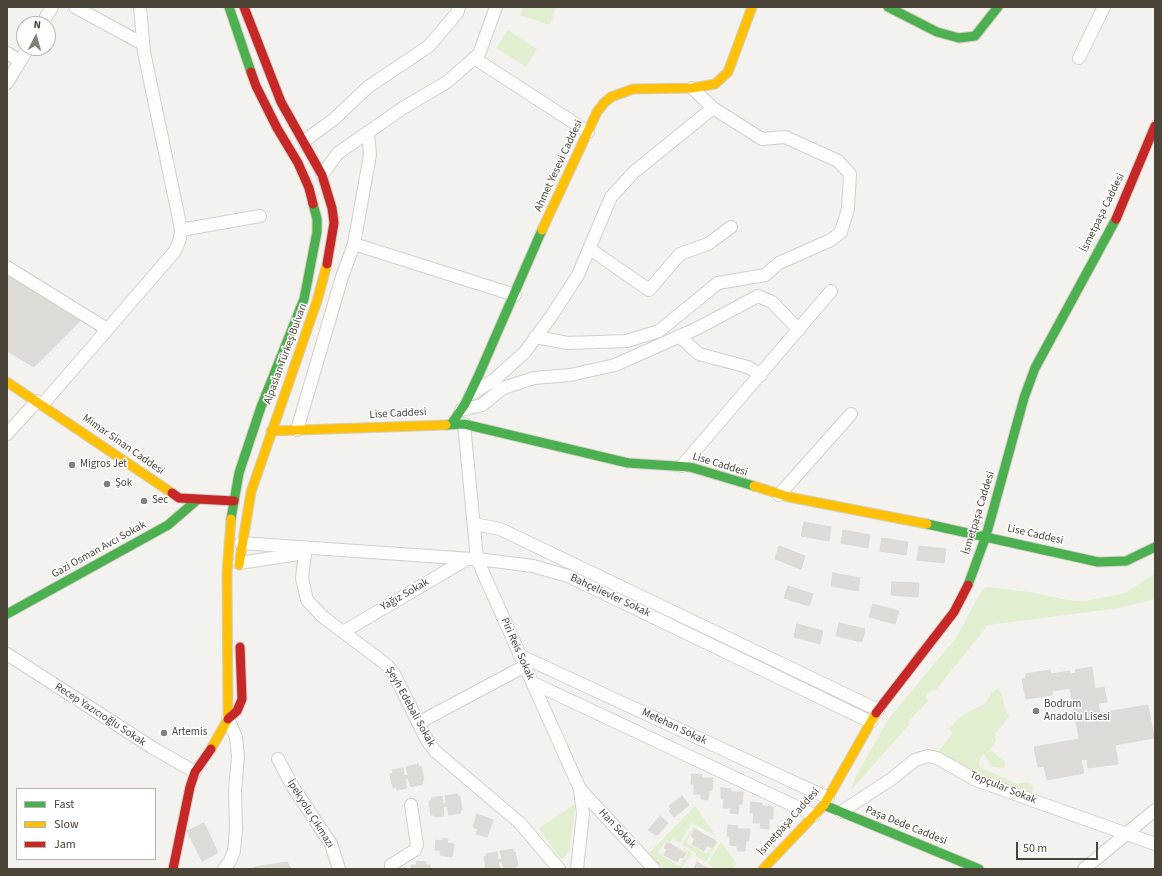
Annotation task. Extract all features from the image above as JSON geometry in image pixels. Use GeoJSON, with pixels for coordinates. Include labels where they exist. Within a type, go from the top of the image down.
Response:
{"type":"FeatureCollection","features":[{"type":"Feature","properties":{"kind":"street"},"geometry":{"type":"LineString","coordinates":[[47,16],[52,7]]}},
{"type":"Feature","properties":{"kind":"street"},"geometry":{"type":"LineString","coordinates":[[75,7],[143,44]]}},
{"type":"Feature","properties":{"kind":"street"},"geometry":{"type":"LineString","coordinates":[[7,434],[40,402],[107,329],[175,251],[179,242],[181,230],[143,44],[140,7]]}},
{"type":"Feature","properties":{"kind":"street","name":"Alpaslan Türkeş Bulvarı"},"geometry":{"type":"LineString","coordinates":[[228,719],[226,584],[228,546],[234,501],[246,448],[304,299],[317,219],[313,199],[305,178],[256,86],[229,7]]}},
{"type":"Feature","properties":{"kind":"street","name":"Alpaslan Türkeş Bulvarı"},"geometry":{"type":"LineString","coordinates":[[238,577],[241,543],[249,498],[317,301],[328,260],[334,223],[332,208],[322,175],[281,102],[244,7]]}},
{"type":"Feature","properties":{"kind":"street"},"geometry":{"type":"LineString","coordinates":[[304,141],[333,120],[368,88],[430,46],[457,13],[459,7]]}},
{"type":"Feature","properties":{"kind":"street"},"geometry":{"type":"LineString","coordinates":[[322,175],[338,153],[403,108],[447,82],[479,54],[496,7]]}},
{"type":"Feature","properties":{"kind":"street","name":"Ahmet Yesevi Caddesi"},"geometry":{"type":"LineString","coordinates":[[458,423],[461,410],[470,395],[515,295],[556,197],[597,112],[604,103],[621,92],[633,89],[692,88],[715,84],[728,72],[752,7]]}},
{"type":"Feature","properties":{"kind":"street"},"geometry":{"type":"LineString","coordinates":[[888,7],[937,32],[959,38],[975,36],[998,7]]}},
{"type":"Feature","properties":{"kind":"street"},"geometry":{"type":"LineString","coordinates":[[1079,58],[1104,7]]}},
{"type":"Feature","properties":{"kind":"street"},"geometry":{"type":"LineString","coordinates":[[7,53],[20,61]]}},
{"type":"Feature","properties":{"kind":"street"},"geometry":{"type":"LineString","coordinates":[[7,83],[23,56]]}},
{"type":"Feature","properties":{"kind":"street"},"geometry":{"type":"LineString","coordinates":[[474,58],[588,132]]}},
{"type":"Feature","properties":{"kind":"street"},"geometry":{"type":"LineString","coordinates":[[536,337],[568,343],[627,341],[659,331],[718,284],[766,275],[779,263],[831,240],[840,232],[848,209],[850,174],[838,161],[785,137],[762,139],[712,108],[692,88]]}},
{"type":"Feature","properties":{"kind":"street"},"geometry":{"type":"LineString","coordinates":[[470,395],[494,380],[525,352],[536,337],[578,275],[611,198],[634,172],[712,108]]}},
{"type":"Feature","properties":{"kind":"street","name":"İsmetpaşa Caddesi"},"geometry":{"type":"LineString","coordinates":[[763,869],[826,802],[878,710],[954,612],[973,575],[986,536],[1024,398],[1035,368],[1121,210],[1155,126]]}},
{"type":"Feature","properties":{"kind":"street"},"geometry":{"type":"LineString","coordinates":[[296,430],[342,277],[354,244],[370,155],[368,132]]}},
{"type":"Feature","properties":{"kind":"street"},"geometry":{"type":"LineString","coordinates":[[181,230],[260,216]]}},
{"type":"Feature","properties":{"kind":"street"},"geometry":{"type":"LineString","coordinates":[[590,249],[649,290],[680,254],[708,244],[731,228]]}},
{"type":"Feature","properties":{"kind":"street"},"geometry":{"type":"LineString","coordinates":[[354,244],[515,295]]}},
{"type":"Feature","properties":{"kind":"street"},"geometry":{"type":"LineString","coordinates":[[7,267],[107,329]]}},
{"type":"Feature","properties":{"kind":"street"},"geometry":{"type":"LineString","coordinates":[[682,466],[718,421],[760,375],[831,291]]}},
{"type":"Feature","properties":{"kind":"street"},"geometry":{"type":"LineString","coordinates":[[461,410],[482,405],[504,388],[534,378],[570,375],[615,365],[679,336],[758,296],[772,302],[799,330]]}},
{"type":"Feature","properties":{"kind":"street"},"geometry":{"type":"LineString","coordinates":[[679,336],[699,354],[748,367],[760,375]]}},
{"type":"Feature","properties":{"kind":"street","name":"Mimar Sinan Caddesi"},"geometry":{"type":"LineString","coordinates":[[7,382],[40,402],[175,496],[197,500],[234,501]]}},
{"type":"Feature","properties":{"kind":"street"},"geometry":{"type":"LineString","coordinates":[[779,495],[850,414]]}},
{"type":"Feature","properties":{"kind":"street","name":"Lise Caddesi"},"geometry":{"type":"LineString","coordinates":[[271,431],[458,423],[628,463],[682,466],[779,495],[986,536],[1098,562],[1126,561],[1155,547]]}},
{"type":"Feature","properties":{"kind":"street","name":"Piri Reis Sokak"},"geometry":{"type":"LineString","coordinates":[[458,423],[474,524],[472,559],[523,661],[580,789],[583,814],[577,869]]}},
{"type":"Feature","properties":{"kind":"street","name":"Gazi Osman Avcı Sokak"},"geometry":{"type":"LineString","coordinates":[[7,614],[168,525],[197,500]]}},
{"type":"Feature","properties":{"kind":"street"},"geometry":{"type":"LineString","coordinates":[[474,524],[500,529],[511,534],[878,710]]}},
{"type":"Feature","properties":{"kind":"street"},"geometry":{"type":"LineString","coordinates":[[241,543],[326,550]]}},
{"type":"Feature","properties":{"kind":"street"},"geometry":{"type":"LineString","coordinates":[[239,563],[326,550]]}},
{"type":"Feature","properties":{"kind":"street","name":"Bahçelievler Sokak"},"geometry":{"type":"LineString","coordinates":[[326,550],[472,559],[534,566],[578,579],[871,722]]}},
{"type":"Feature","properties":{"kind":"street","name":"Şeyh Edebali Sokak"},"geometry":{"type":"LineString","coordinates":[[305,553],[302,578],[307,600],[322,616],[388,665],[418,723],[436,752],[520,823],[559,869]]}},
{"type":"Feature","properties":{"kind":"street","name":"Yağız Sokak"},"geometry":{"type":"LineString","coordinates":[[343,632],[472,559]]}},
{"type":"Feature","properties":{"kind":"street","name":"Alpaslan Türkeş Bulvarı"},"geometry":{"type":"LineString","coordinates":[[173,869],[186,802],[196,772],[217,740],[228,719],[237,711],[242,699],[240,638]]}},
{"type":"Feature","properties":{"kind":"street","name":"Recep Yazıcıoğlu Sokak"},"geometry":{"type":"LineString","coordinates":[[7,654],[153,748],[196,772]]}},
{"type":"Feature","properties":{"kind":"street"},"geometry":{"type":"LineString","coordinates":[[418,723],[523,661]]}},
{"type":"Feature","properties":{"kind":"street","name":"Metehan Sokak"},"geometry":{"type":"LineString","coordinates":[[523,661],[826,802]]}},
{"type":"Feature","properties":{"kind":"street"},"geometry":{"type":"LineString","coordinates":[[533,683],[814,815]]}},
{"type":"Feature","properties":{"kind":"street"},"geometry":{"type":"LineString","coordinates":[[224,869],[230,861],[234,851],[236,830],[235,790],[238,757],[236,737],[228,719]]}},
{"type":"Feature","properties":{"kind":"street","name":"Topçular Sokak"},"geometry":{"type":"LineString","coordinates":[[841,812],[893,778],[915,760],[928,756],[937,758],[976,780],[1155,844]]}},
{"type":"Feature","properties":{"kind":"street","name":"İpekyolu Çıkmazı"},"geometry":{"type":"LineString","coordinates":[[278,759],[296,793],[331,844],[339,869]]}},
{"type":"Feature","properties":{"kind":"street","name":"Han Sokak"},"geometry":{"type":"LineString","coordinates":[[580,789],[654,869]]}},
{"type":"Feature","properties":{"kind":"street","name":"Paşa Dede Caddesi"},"geometry":{"type":"LineString","coordinates":[[826,802],[841,812],[979,869]]}},
{"type":"Feature","properties":{"kind":"street"},"geometry":{"type":"LineString","coordinates":[[391,869],[391,865],[415,850],[417,845],[411,805]]}},
{"type":"Feature","properties":{"kind":"street"},"geometry":{"type":"LineString","coordinates":[[1084,869],[1155,810]]}},
{"type":"Feature","properties":{"kind":"green space"},"geometry":{"type":"Polygon","coordinates":[[[523,7],[556,7],[550,25],[520,15],[523,7]]]}},
{"type":"Feature","properties":{"kind":"green space"},"geometry":{"type":"Polygon","coordinates":[[[508,30],[537,49],[526,67],[496,48],[508,30]]]}},
{"type":"Feature","properties":{"kind":"green space"},"geometry":{"type":"Polygon","coordinates":[[[1155,574],[1155,599],[1119,608],[988,625],[935,691],[932,689],[925,697],[928,701],[908,722],[909,725],[851,790],[855,778],[889,718],[956,638],[982,590],[987,587],[1030,592],[1067,600],[1086,601],[1125,593],[1155,574]]]}},
{"type":"Feature","properties":{"kind":"green space"},"geometry":{"type":"Polygon","coordinates":[[[998,689],[1002,694],[1005,708],[1009,717],[995,734],[996,741],[990,750],[1005,762],[1005,765],[1004,768],[991,767],[984,754],[980,758],[979,764],[980,767],[1017,784],[1028,782],[1033,787],[1031,795],[973,773],[938,752],[953,733],[949,729],[955,722],[965,714],[985,704],[991,693],[998,689]]]}},
{"type":"Feature","properties":{"kind":"green space"},"geometry":{"type":"Polygon","coordinates":[[[576,803],[569,851],[563,859],[560,858],[539,828],[576,803]]]}},
{"type":"Feature","properties":{"kind":"green space"},"geometry":{"type":"Polygon","coordinates":[[[695,806],[716,836],[692,823],[680,843],[673,839],[670,842],[666,840],[658,853],[679,866],[688,853],[683,849],[684,848],[692,853],[681,869],[664,869],[649,853],[695,806]]]}},
{"type":"Feature","properties":{"kind":"green space"},"geometry":{"type":"Polygon","coordinates":[[[693,827],[695,827],[686,843],[707,854],[716,841],[718,842],[706,862],[696,856],[696,853],[682,845],[693,827]]]}},
{"type":"Feature","properties":{"kind":"green space"},"geometry":{"type":"Polygon","coordinates":[[[721,842],[737,864],[732,869],[714,869],[708,863],[721,842]]]}},
{"type":"Feature","properties":{"kind":"building"},"geometry":{"type":"Polygon","coordinates":[[[7,270],[84,317],[34,367],[7,351],[7,270]]]}},
{"type":"Feature","properties":{"kind":"building"},"geometry":{"type":"Polygon","coordinates":[[[804,522],[831,527],[829,541],[801,536],[804,522]]]}},
{"type":"Feature","properties":{"kind":"building"},"geometry":{"type":"Polygon","coordinates":[[[843,530],[870,535],[868,548],[841,543],[843,530]]]}},
{"type":"Feature","properties":{"kind":"building"},"geometry":{"type":"Polygon","coordinates":[[[882,538],[908,542],[906,555],[880,551],[882,538]]]}},
{"type":"Feature","properties":{"kind":"building"},"geometry":{"type":"Polygon","coordinates":[[[779,546],[805,556],[801,569],[775,559],[779,546]]]}},
{"type":"Feature","properties":{"kind":"building"},"geometry":{"type":"Polygon","coordinates":[[[919,546],[946,549],[944,563],[917,560],[919,546]]]}},
{"type":"Feature","properties":{"kind":"building"},"geometry":{"type":"Polygon","coordinates":[[[833,573],[860,578],[858,591],[831,586],[833,573]]]}},
{"type":"Feature","properties":{"kind":"building"},"geometry":{"type":"Polygon","coordinates":[[[892,582],[919,583],[918,597],[891,595],[892,582]]]}},
{"type":"Feature","properties":{"kind":"building"},"geometry":{"type":"Polygon","coordinates":[[[788,586],[813,594],[809,606],[784,598],[788,586]]]}},
{"type":"Feature","properties":{"kind":"building"},"geometry":{"type":"Polygon","coordinates":[[[873,604],[899,611],[895,624],[869,617],[873,604]]]}},
{"type":"Feature","properties":{"kind":"building"},"geometry":{"type":"Polygon","coordinates":[[[839,623],[865,629],[862,642],[836,636],[839,623]]]}},
{"type":"Feature","properties":{"kind":"building"},"geometry":{"type":"Polygon","coordinates":[[[797,624],[823,631],[820,644],[794,637],[797,624]]]}},
{"type":"Feature","properties":{"kind":"building"},"geometry":{"type":"Polygon","coordinates":[[[1092,667],[1095,689],[1104,687],[1107,702],[1098,703],[1100,713],[1148,705],[1154,738],[1115,745],[1118,764],[1088,768],[1087,759],[1081,760],[1084,773],[1047,780],[1044,766],[1038,767],[1034,747],[1079,739],[1070,688],[1052,691],[1052,695],[1026,699],[1022,679],[1026,678],[1026,674],[1050,670],[1051,674],[1070,671],[1070,674],[1076,673],[1075,670],[1092,667]]]}},
{"type":"Feature","properties":{"kind":"building"},"geometry":{"type":"Polygon","coordinates":[[[418,764],[419,767],[421,766],[424,780],[422,781],[423,784],[411,787],[408,778],[405,779],[407,788],[397,790],[396,787],[393,788],[390,774],[393,773],[392,770],[403,768],[404,776],[408,775],[406,767],[418,764]]]}},
{"type":"Feature","properties":{"kind":"building"},"geometry":{"type":"Polygon","coordinates":[[[692,774],[702,775],[701,778],[713,778],[712,790],[709,790],[708,800],[701,799],[701,794],[694,794],[694,784],[691,784],[692,774]]]}},
{"type":"Feature","properties":{"kind":"building"},"geometry":{"type":"Polygon","coordinates":[[[721,788],[731,789],[731,792],[743,792],[742,804],[739,804],[738,814],[730,813],[731,808],[723,808],[724,799],[721,798],[721,788]]]}},
{"type":"Feature","properties":{"kind":"building"},"geometry":{"type":"Polygon","coordinates":[[[457,794],[460,796],[461,813],[449,815],[447,806],[443,807],[444,816],[435,817],[434,815],[431,815],[429,801],[432,801],[431,798],[442,796],[443,804],[446,803],[445,796],[457,794]]]}},
{"type":"Feature","properties":{"kind":"building"},"geometry":{"type":"Polygon","coordinates":[[[682,796],[689,805],[674,817],[669,811],[671,809],[669,806],[682,796]]]}},
{"type":"Feature","properties":{"kind":"building"},"geometry":{"type":"Polygon","coordinates":[[[751,802],[762,803],[762,806],[773,807],[773,819],[769,819],[769,829],[760,828],[761,823],[753,823],[754,813],[750,813],[751,802]]]}},
{"type":"Feature","properties":{"kind":"building"},"geometry":{"type":"Polygon","coordinates":[[[477,814],[493,820],[487,837],[476,834],[478,829],[473,827],[477,814]]]}},
{"type":"Feature","properties":{"kind":"building"},"geometry":{"type":"Polygon","coordinates":[[[660,816],[668,823],[658,835],[648,830],[660,816]]]}},
{"type":"Feature","properties":{"kind":"building"},"geometry":{"type":"Polygon","coordinates":[[[204,823],[218,853],[202,861],[187,831],[204,823]]]}},
{"type":"Feature","properties":{"kind":"building"},"geometry":{"type":"Polygon","coordinates":[[[728,825],[738,826],[738,829],[750,829],[749,841],[746,841],[745,851],[737,851],[737,846],[730,845],[730,836],[727,836],[728,825]]]}},
{"type":"Feature","properties":{"kind":"building"},"geometry":{"type":"Polygon","coordinates":[[[695,829],[716,841],[712,848],[707,845],[704,851],[692,844],[695,839],[691,836],[695,829]]]}},
{"type":"Feature","properties":{"kind":"building"},"geometry":{"type":"Polygon","coordinates":[[[443,838],[448,839],[447,843],[454,844],[452,857],[440,855],[441,851],[435,850],[436,840],[442,841],[443,838]]]}},
{"type":"Feature","properties":{"kind":"building"},"geometry":{"type":"Polygon","coordinates":[[[667,842],[686,853],[683,858],[680,857],[677,862],[664,855],[667,849],[664,848],[667,842]]]}},
{"type":"Feature","properties":{"kind":"building"},"geometry":{"type":"Polygon","coordinates":[[[513,849],[518,866],[516,866],[516,869],[504,869],[502,862],[498,862],[500,869],[486,869],[484,857],[487,856],[486,854],[497,852],[498,860],[502,859],[500,851],[513,849]]]}},
{"type":"Feature","properties":{"kind":"building"},"geometry":{"type":"Polygon","coordinates":[[[417,861],[426,862],[426,865],[430,865],[430,869],[411,869],[411,865],[416,865],[417,861]]]}},
{"type":"Feature","properties":{"kind":"building"},"geometry":{"type":"Polygon","coordinates":[[[287,862],[291,869],[254,869],[254,867],[287,862]]]}},
{"type":"Feature","properties":{"kind":"building"},"geometry":{"type":"Polygon","coordinates":[[[697,862],[709,869],[694,868],[697,862]]]}},
{"type":"Feature","properties":{"kind":"traffic: fast"},"geometry":{"type":"LineString","coordinates":[[229,7],[251,72]]}},
{"type":"Feature","properties":{"kind":"traffic: fast"},"geometry":{"type":"LineString","coordinates":[[888,7],[937,32],[959,38],[975,36],[998,7]]}},
{"type":"Feature","properties":{"kind":"traffic: fast"},"geometry":{"type":"LineString","coordinates":[[231,519],[239,473],[261,407],[304,299],[317,232],[317,219],[313,204]]}},
{"type":"Feature","properties":{"kind":"traffic: fast"},"geometry":{"type":"LineString","coordinates":[[968,585],[986,536],[1024,398],[1035,368],[1116,219]]}},
{"type":"Feature","properties":{"kind":"traffic: fast"},"geometry":{"type":"LineString","coordinates":[[452,423],[465,404],[477,379],[542,230]]}},
{"type":"Feature","properties":{"kind":"traffic: fast"},"geometry":{"type":"LineString","coordinates":[[446,425],[464,424],[628,463],[690,467],[754,486]]}},
{"type":"Feature","properties":{"kind":"traffic: fast"},"geometry":{"type":"LineString","coordinates":[[7,614],[168,525],[197,500]]}},
{"type":"Feature","properties":{"kind":"traffic: fast"},"geometry":{"type":"LineString","coordinates":[[927,524],[1098,562],[1126,561],[1155,547]]}},
{"type":"Feature","properties":{"kind":"traffic: fast"},"geometry":{"type":"LineString","coordinates":[[824,805],[979,869]]}},
{"type":"Feature","properties":{"kind":"traffic: slow"},"geometry":{"type":"LineString","coordinates":[[542,230],[597,112],[604,103],[611,97],[633,89],[692,88],[715,84],[728,72],[752,7]]}},
{"type":"Feature","properties":{"kind":"traffic: slow"},"geometry":{"type":"LineString","coordinates":[[239,565],[251,492],[317,301],[327,264]]}},
{"type":"Feature","properties":{"kind":"traffic: slow"},"geometry":{"type":"LineString","coordinates":[[7,382],[172,493]]}},
{"type":"Feature","properties":{"kind":"traffic: slow"},"geometry":{"type":"LineString","coordinates":[[271,431],[446,425]]}},
{"type":"Feature","properties":{"kind":"traffic: slow"},"geometry":{"type":"LineString","coordinates":[[754,486],[789,497],[927,524]]}},
{"type":"Feature","properties":{"kind":"traffic: slow"},"geometry":{"type":"LineString","coordinates":[[211,749],[228,719],[227,573],[231,519]]}},
{"type":"Feature","properties":{"kind":"traffic: slow"},"geometry":{"type":"LineString","coordinates":[[763,869],[824,805],[876,713]]}},
{"type":"Feature","properties":{"kind":"traffic: jam"},"geometry":{"type":"LineString","coordinates":[[244,7],[281,102],[322,175],[332,208],[334,223],[327,264]]}},
{"type":"Feature","properties":{"kind":"traffic: jam"},"geometry":{"type":"LineString","coordinates":[[251,72],[256,86],[277,128],[298,163],[309,188],[313,204]]}},
{"type":"Feature","properties":{"kind":"traffic: jam"},"geometry":{"type":"LineString","coordinates":[[1116,219],[1155,126]]}},
{"type":"Feature","properties":{"kind":"traffic: jam"},"geometry":{"type":"LineString","coordinates":[[172,493],[179,498],[234,501]]}},
{"type":"Feature","properties":{"kind":"traffic: jam"},"geometry":{"type":"LineString","coordinates":[[876,713],[954,612],[968,585]]}},
{"type":"Feature","properties":{"kind":"traffic: jam"},"geometry":{"type":"LineString","coordinates":[[228,719],[237,711],[242,699],[240,647]]}},
{"type":"Feature","properties":{"kind":"traffic: jam"},"geometry":{"type":"LineString","coordinates":[[173,869],[190,787],[195,772],[211,749]]}},
{"type":"Feature","properties":{"kind":"place","name":"Migros Jet"},"geometry":{"type":"Point","coordinates":[72,465]}},
{"type":"Feature","properties":{"kind":"place","name":"Şok"},"geometry":{"type":"Point","coordinates":[107,484]}},
{"type":"Feature","properties":{"kind":"place","name":"Sec"},"geometry":{"type":"Point","coordinates":[144,501]}},
{"type":"Feature","properties":{"kind":"place","name":"Bodrum Anadolu Lisesi"},"geometry":{"type":"Point","coordinates":[1036,711]}},
{"type":"Feature","properties":{"kind":"place","name":"Artemis"},"geometry":{"type":"Point","coordinates":[164,733]}}]}
